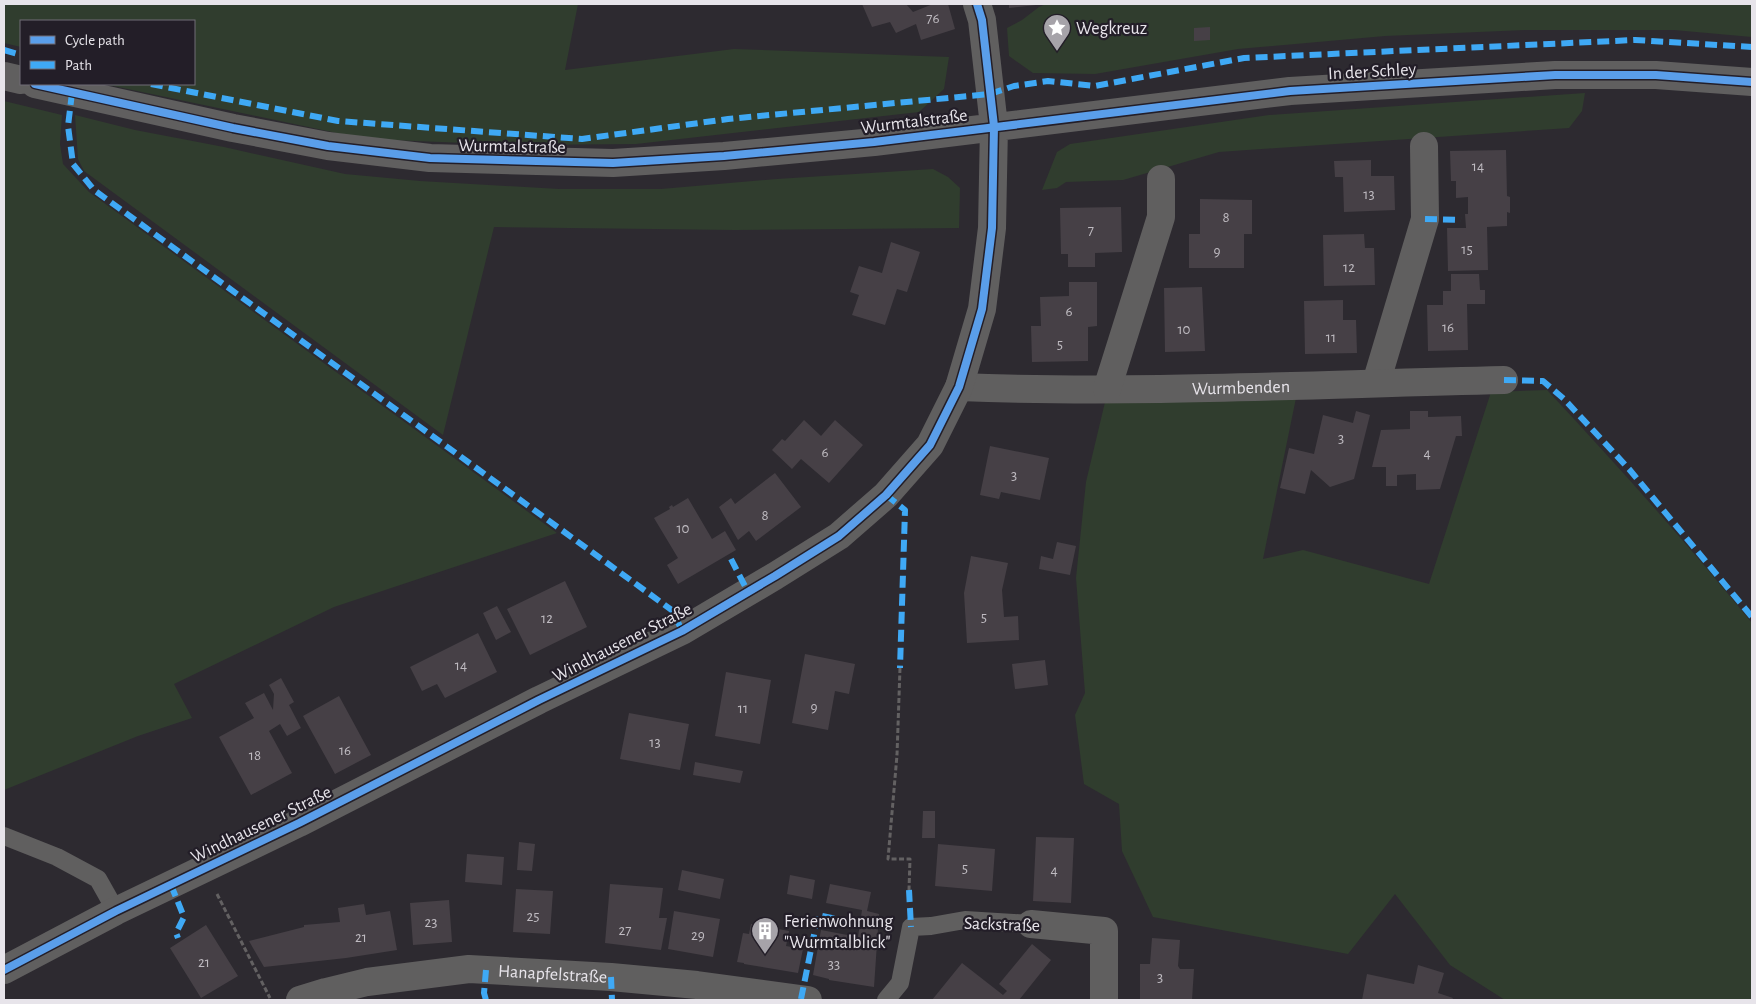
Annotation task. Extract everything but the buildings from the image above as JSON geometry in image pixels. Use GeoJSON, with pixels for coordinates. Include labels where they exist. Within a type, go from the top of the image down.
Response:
{"type":"FeatureCollection","features":[{"type":"Feature","properties":{"kind":"street","name":"Windhausener Straße"},"geometry":{"type":"LineString","coordinates":[[4,970],[116,911],[299,823],[539,700],[682,631],[839,536],[886,495],[930,445],[958,387],[982,309],[992,228],[994,126],[982,20],[977,4]]}},
{"type":"Feature","properties":{"kind":"street","name":"In der Schley"},"geometry":{"type":"LineString","coordinates":[[994,126],[1290,90],[1555,75],[1656,75],[1752,82]]}},
{"type":"Feature","properties":{"kind":"street"},"geometry":{"type":"LineString","coordinates":[[4,76],[20,80]]}},
{"type":"Feature","properties":{"kind":"street","name":"Wurmtalstraße"},"geometry":{"type":"LineString","coordinates":[[40,85],[233,128],[328,146],[430,158],[613,163],[724,156],[855,143],[994,126]]}},
{"type":"Feature","properties":{"kind":"street"},"geometry":{"type":"LineString","coordinates":[[1376,383],[1425,219],[1424,146]]}},
{"type":"Feature","properties":{"kind":"street"},"geometry":{"type":"LineString","coordinates":[[1107,390],[1161,217],[1161,179]]}},
{"type":"Feature","properties":{"kind":"street","name":"Wurmbenden"},"geometry":{"type":"LineString","coordinates":[[958,387],[1029,390],[1107,390],[1504,380]]}},
{"type":"Feature","properties":{"kind":"street","name":"Sackstraße"},"geometry":{"type":"LineString","coordinates":[[1031,924],[1104,931],[1104,1000]]}},
{"type":"Feature","properties":{"kind":"street","name":"Hanapfelstraße"},"geometry":{"type":"LineString","coordinates":[[300,1000],[367,982],[469,969],[620,978],[697,985],[808,1000]]}},
{"type":"Feature","properties":{"kind":"lane"},"geometry":{"type":"LineString","coordinates":[[4,836],[57,857],[98,879],[116,911]]}},
{"type":"Feature","properties":{"kind":"lane","name":"Sackstraße"},"geometry":{"type":"LineString","coordinates":[[886,1000],[900,982],[911,926],[931,926],[965,920],[1031,924]]}},
{"type":"Feature","properties":{"kind":"path"},"geometry":{"type":"LineString","coordinates":[[900,668],[897,755],[888,859],[910,859],[910,890]]}},
{"type":"Feature","properties":{"kind":"path"},"geometry":{"type":"LineString","coordinates":[[226,912],[271,1000]]}},
{"type":"Feature","properties":{"kind":"green space"},"geometry":{"type":"Polygon","coordinates":[[[4,4],[578,4],[565,70],[734,49],[949,57],[944,89],[919,112],[636,144],[514,145],[365,139],[109,85],[195,85],[195,20],[20,20],[20,47],[4,43],[4,4]]]}},
{"type":"Feature","properties":{"kind":"green space"},"geometry":{"type":"Polygon","coordinates":[[[1046,4],[1752,4],[1752,37],[1674,30],[1525,30],[1385,36],[1238,49],[1095,74],[1033,73],[1009,56],[1007,28],[1046,4]]]}},
{"type":"Feature","properties":{"kind":"green space"},"geometry":{"type":"Polygon","coordinates":[[[1585,93],[1582,111],[1569,128],[1219,152],[1123,180],[1066,182],[1057,188],[1042,190],[1057,152],[1070,144],[1269,115],[1585,93]]]}},
{"type":"Feature","properties":{"kind":"green space"},"geometry":{"type":"Polygon","coordinates":[[[4,101],[62,115],[60,144],[63,164],[89,192],[557,533],[334,607],[174,684],[192,718],[138,736],[4,790],[4,101]]]}},
{"type":"Feature","properties":{"kind":"green space"},"geometry":{"type":"Polygon","coordinates":[[[75,115],[135,130],[224,147],[345,174],[420,181],[559,189],[661,189],[933,169],[948,177],[960,188],[959,228],[735,230],[494,227],[443,435],[84,171],[78,159],[75,115]]]}},
{"type":"Feature","properties":{"kind":"green space"},"geometry":{"type":"Polygon","coordinates":[[[1547,390],[1652,505],[1752,623],[1752,1000],[1505,1000],[1450,965],[1395,894],[1348,954],[1153,917],[1122,851],[1119,804],[1084,784],[1075,715],[1085,693],[1076,578],[1086,482],[1106,398],[1296,398],[1263,559],[1303,550],[1429,584],[1491,392],[1547,390]]]}},
{"type":"Feature","properties":{"kind":"marked path"},"geometry":{"type":"LineString","coordinates":[[156,85],[338,121],[582,139],[728,119],[990,94],[1014,86],[1048,81],[1095,86],[1244,58],[1635,40],[1752,47]]}},
{"type":"Feature","properties":{"kind":"marked path"},"geometry":{"type":"LineString","coordinates":[[4,50],[20,55]]}},
{"type":"Feature","properties":{"kind":"marked path"},"geometry":{"type":"LineString","coordinates":[[72,93],[68,126],[73,164],[94,190],[673,611],[682,631]]}},
{"type":"Feature","properties":{"kind":"marked path"},"geometry":{"type":"LineString","coordinates":[[1425,219],[1461,220]]}},
{"type":"Feature","properties":{"kind":"marked path"},"geometry":{"type":"LineString","coordinates":[[1504,380],[1543,381],[1564,399],[1629,469],[1752,617]]}},
{"type":"Feature","properties":{"kind":"marked path"},"geometry":{"type":"LineString","coordinates":[[886,495],[905,510],[900,668]]}},
{"type":"Feature","properties":{"kind":"marked path"},"geometry":{"type":"LineString","coordinates":[[731,559],[748,592]]}},
{"type":"Feature","properties":{"kind":"marked path"},"geometry":{"type":"LineString","coordinates":[[171,885],[184,917],[176,933],[178,938]]}},
{"type":"Feature","properties":{"kind":"marked path"},"geometry":{"type":"LineString","coordinates":[[909,890],[911,927]]}},
{"type":"Feature","properties":{"kind":"marked path"},"geometry":{"type":"LineString","coordinates":[[801,999],[818,915],[854,923]]}},
{"type":"Feature","properties":{"kind":"marked path"},"geometry":{"type":"LineString","coordinates":[[486,970],[484,993],[486,1000]]}},
{"type":"Feature","properties":{"kind":"marked path"},"geometry":{"type":"LineString","coordinates":[[611,977],[612,1000]]}},
{"type":"Feature","properties":{"kind":"cycle path"},"geometry":{"type":"LineString","coordinates":[[4,970],[116,911],[299,823],[539,700],[682,631],[839,536],[886,495],[930,445],[959,387],[982,309],[992,228],[994,126],[982,20],[977,4]]}},
{"type":"Feature","properties":{"kind":"cycle path"},"geometry":{"type":"LineString","coordinates":[[40,85],[233,128],[328,146],[430,158],[613,163],[724,156],[874,142],[1290,91],[1555,75],[1656,75],[1752,82]]}},
{"type":"Feature","properties":{"kind":"place","name":"Wegkreuz"},"geometry":{"type":"Point","coordinates":[1057,52]}},
{"type":"Feature","properties":{"kind":"place","name":"Ferienwohnung \"Wurmtalblick\""},"geometry":{"type":"Point","coordinates":[765,955]}}]}
